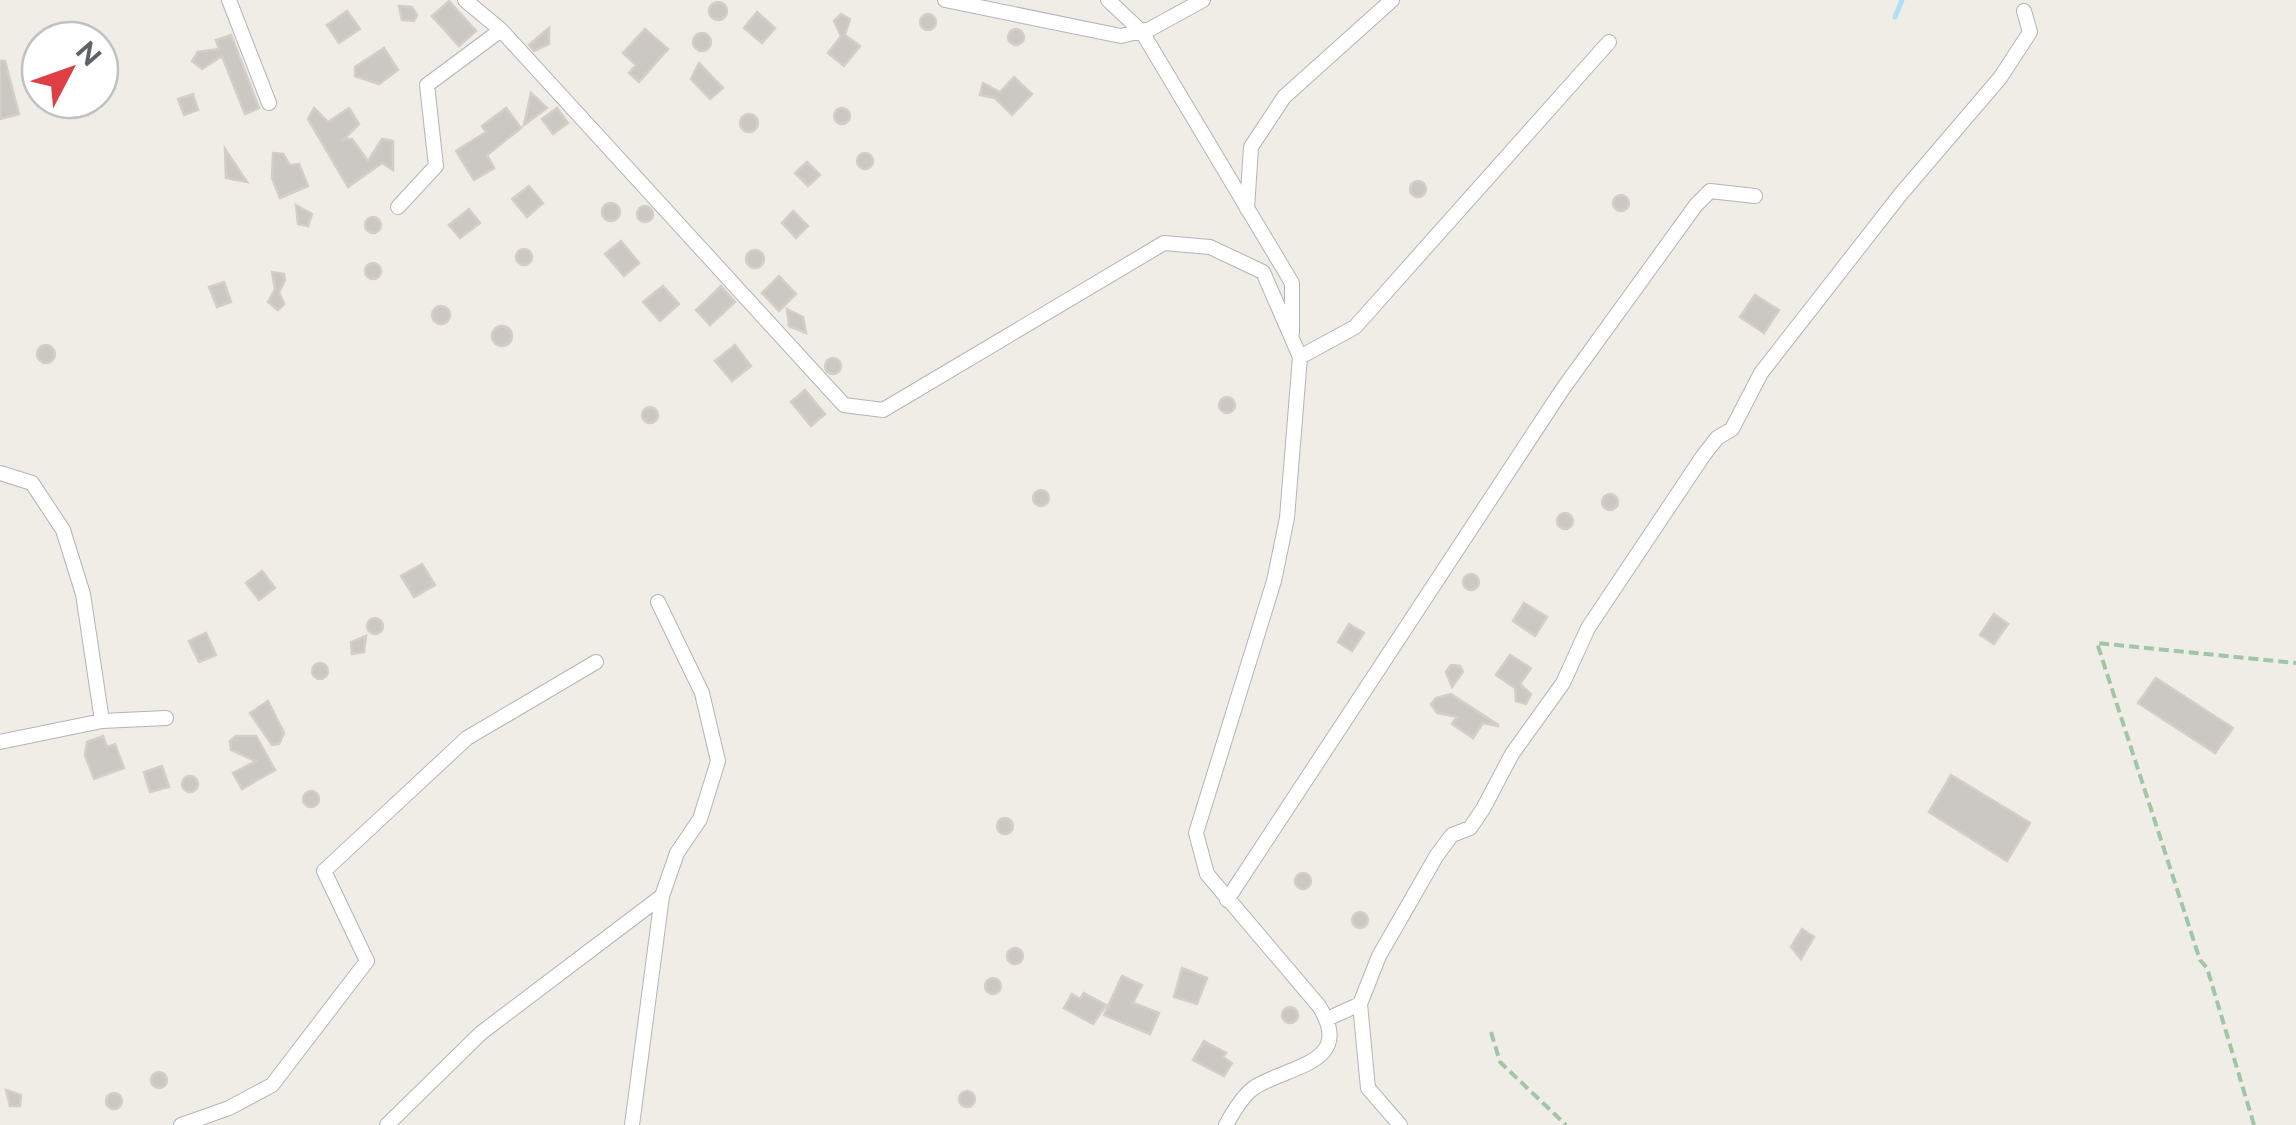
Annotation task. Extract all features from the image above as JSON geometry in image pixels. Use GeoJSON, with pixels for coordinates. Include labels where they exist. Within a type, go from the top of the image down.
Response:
{"type":"FeatureCollection","features":[{"type":"Feature","properties":{"kind":"street"},"geometry":{"type":"LineString","coordinates":[[230,0],[269,103]]}},
{"type":"Feature","properties":{"kind":"street"},"geometry":{"type":"LineString","coordinates":[[466,0],[501,30],[844,405],[882,410],[1164,242],[1210,247],[1263,272],[1300,357],[1286,518],[1274,580],[1196,833],[1208,874],[1226,900],[1328,1019],[1329,1046],[1320,1056],[1252,1089],[1226,1125]]}},
{"type":"Feature","properties":{"kind":"street"},"geometry":{"type":"LineString","coordinates":[[945,0],[1121,36],[1142,32],[1203,0]]}},
{"type":"Feature","properties":{"kind":"street"},"geometry":{"type":"LineString","coordinates":[[1108,0],[1142,32],[1292,283],[1292,338]]}},
{"type":"Feature","properties":{"kind":"street"},"geometry":{"type":"LineString","coordinates":[[1247,209],[1251,148],[1284,97],[1392,0]]}},
{"type":"Feature","properties":{"kind":"street"},"geometry":{"type":"LineString","coordinates":[[1400,1125],[1368,1088],[1360,1004],[1379,956],[1437,855],[1452,835],[1470,828],[1483,809],[1492,786],[1564,683],[1588,628],[1716,438],[1732,429],[1761,373],[1900,195],[2000,78],[2030,32],[2024,11]]}},
{"type":"Feature","properties":{"kind":"street"},"geometry":{"type":"LineString","coordinates":[[398,208],[436,166],[428,85],[501,30]]}},
{"type":"Feature","properties":{"kind":"street"},"geometry":{"type":"LineString","coordinates":[[1300,357],[1355,327],[1609,42]]}},
{"type":"Feature","properties":{"kind":"street"},"geometry":{"type":"LineString","coordinates":[[1226,900],[1562,390],[1696,204],[1710,191],[1756,196]]}},
{"type":"Feature","properties":{"kind":"street"},"geometry":{"type":"LineString","coordinates":[[0,473],[32,483],[63,530],[83,594],[102,720]]}},
{"type":"Feature","properties":{"kind":"street"},"geometry":{"type":"LineString","coordinates":[[632,1125],[662,896],[677,854],[700,819],[718,760],[702,693],[658,602]]}},
{"type":"Feature","properties":{"kind":"street"},"geometry":{"type":"LineString","coordinates":[[181,1125],[229,1108],[272,1085],[367,961],[324,871],[467,738],[596,662]]}},
{"type":"Feature","properties":{"kind":"street"},"geometry":{"type":"LineString","coordinates":[[0,742],[102,720],[166,718]]}},
{"type":"Feature","properties":{"kind":"street"},"geometry":{"type":"LineString","coordinates":[[387,1125],[481,1033],[662,896]]}},
{"type":"Feature","properties":{"kind":"street"},"geometry":{"type":"LineString","coordinates":[[1328,1019],[1360,1004]]}},
{"type":"Feature","properties":{"kind":"path"},"geometry":{"type":"LineString","coordinates":[[2254,1125],[2207,968],[2200,960],[2143,794],[2098,643],[2296,662]]}},
{"type":"Feature","properties":{"kind":"path"},"geometry":{"type":"LineString","coordinates":[[1490,1032],[1500,1062],[1566,1125]]}},
{"type":"Feature","properties":{"kind":"building"},"geometry":{"type":"Polygon","coordinates":[[[449,1],[476,31],[459,46],[432,16],[449,1]]]}},
{"type":"Feature","properties":{"kind":"building"},"geometry":{"type":"Polygon","coordinates":[[[718,2],[727,11],[718,20],[709,11],[718,2]]]}},
{"type":"Feature","properties":{"kind":"building"},"geometry":{"type":"Polygon","coordinates":[[[399,6],[412,7],[417,15],[414,21],[402,20],[399,6]]]}},
{"type":"Feature","properties":{"kind":"building"},"geometry":{"type":"Polygon","coordinates":[[[347,11],[360,29],[339,43],[327,25],[347,11]]]}},
{"type":"Feature","properties":{"kind":"building"},"geometry":{"type":"Polygon","coordinates":[[[757,12],[775,28],[762,43],[744,28],[757,12]]]}},
{"type":"Feature","properties":{"kind":"building"},"geometry":{"type":"Polygon","coordinates":[[[841,14],[850,19],[845,35],[860,46],[844,66],[828,53],[841,36],[834,21],[841,14]]]}},
{"type":"Feature","properties":{"kind":"building"},"geometry":{"type":"Polygon","coordinates":[[[928,14],[936,22],[928,30],[920,22],[928,14]]]}},
{"type":"Feature","properties":{"kind":"building"},"geometry":{"type":"Polygon","coordinates":[[[549,28],[549,44],[534,51],[529,45],[549,28]]]}},
{"type":"Feature","properties":{"kind":"building"},"geometry":{"type":"Polygon","coordinates":[[[645,29],[668,49],[639,82],[629,73],[636,65],[623,53],[645,29]]]}},
{"type":"Feature","properties":{"kind":"building"},"geometry":{"type":"Polygon","coordinates":[[[1016,29],[1024,37],[1016,45],[1008,37],[1016,29]]]}},
{"type":"Feature","properties":{"kind":"building"},"geometry":{"type":"Polygon","coordinates":[[[702,33],[711,42],[702,51],[693,42],[702,33]]]}},
{"type":"Feature","properties":{"kind":"building"},"geometry":{"type":"Polygon","coordinates":[[[231,35],[259,108],[245,114],[222,56],[202,69],[192,61],[198,52],[219,49],[216,40],[231,35]]]}},
{"type":"Feature","properties":{"kind":"building"},"geometry":{"type":"Polygon","coordinates":[[[384,48],[398,70],[379,84],[355,76],[355,67],[384,48]]]}},
{"type":"Feature","properties":{"kind":"building"},"geometry":{"type":"Polygon","coordinates":[[[0,61],[5,61],[19,114],[0,119],[0,61]]]}},
{"type":"Feature","properties":{"kind":"building"},"geometry":{"type":"Polygon","coordinates":[[[699,63],[723,88],[710,99],[691,79],[699,63]]]}},
{"type":"Feature","properties":{"kind":"building"},"geometry":{"type":"Polygon","coordinates":[[[1014,77],[1032,94],[1012,115],[995,98],[980,95],[983,83],[1000,92],[1014,77]]]}},
{"type":"Feature","properties":{"kind":"building"},"geometry":{"type":"Polygon","coordinates":[[[531,93],[547,108],[524,125],[531,93]]]}},
{"type":"Feature","properties":{"kind":"building"},"geometry":{"type":"Polygon","coordinates":[[[193,94],[198,110],[184,115],[178,99],[193,94]]]}},
{"type":"Feature","properties":{"kind":"building"},"geometry":{"type":"Polygon","coordinates":[[[314,108],[328,122],[349,108],[359,124],[344,139],[352,139],[368,161],[382,139],[393,141],[393,170],[382,163],[348,187],[308,119],[314,108]]]}},
{"type":"Feature","properties":{"kind":"building"},"geometry":{"type":"Polygon","coordinates":[[[506,108],[521,128],[487,155],[494,168],[474,180],[456,151],[486,132],[482,126],[506,108]]]}},
{"type":"Feature","properties":{"kind":"building"},"geometry":{"type":"Polygon","coordinates":[[[557,108],[568,123],[553,134],[542,119],[557,108]]]}},
{"type":"Feature","properties":{"kind":"building"},"geometry":{"type":"Polygon","coordinates":[[[842,108],[850,116],[842,124],[834,116],[842,108]]]}},
{"type":"Feature","properties":{"kind":"building"},"geometry":{"type":"Polygon","coordinates":[[[749,114],[758,123],[749,132],[740,123],[749,114]]]}},
{"type":"Feature","properties":{"kind":"building"},"geometry":{"type":"Polygon","coordinates":[[[225,149],[247,182],[226,178],[225,149]]]}},
{"type":"Feature","properties":{"kind":"building"},"geometry":{"type":"Polygon","coordinates":[[[273,153],[283,154],[290,165],[299,164],[308,186],[280,198],[272,178],[273,153]]]}},
{"type":"Feature","properties":{"kind":"building"},"geometry":{"type":"Polygon","coordinates":[[[865,153],[873,161],[865,169],[857,161],[865,153]]]}},
{"type":"Feature","properties":{"kind":"building"},"geometry":{"type":"Polygon","coordinates":[[[807,162],[820,175],[808,186],[795,173],[807,162]]]}},
{"type":"Feature","properties":{"kind":"building"},"geometry":{"type":"Polygon","coordinates":[[[1418,181],[1426,189],[1418,197],[1410,189],[1418,181]]]}},
{"type":"Feature","properties":{"kind":"building"},"geometry":{"type":"Polygon","coordinates":[[[529,186],[543,203],[527,217],[512,199],[529,186]]]}},
{"type":"Feature","properties":{"kind":"building"},"geometry":{"type":"Polygon","coordinates":[[[1621,195],[1629,203],[1621,211],[1613,203],[1621,195]]]}},
{"type":"Feature","properties":{"kind":"building"},"geometry":{"type":"Polygon","coordinates":[[[611,203],[620,212],[611,221],[602,212],[611,203]]]}},
{"type":"Feature","properties":{"kind":"building"},"geometry":{"type":"Polygon","coordinates":[[[296,205],[312,214],[308,226],[298,224],[296,205]]]}},
{"type":"Feature","properties":{"kind":"building"},"geometry":{"type":"Polygon","coordinates":[[[645,206],[653,214],[645,222],[637,214],[645,206]]]}},
{"type":"Feature","properties":{"kind":"building"},"geometry":{"type":"Polygon","coordinates":[[[469,209],[480,223],[460,238],[449,225],[469,209]]]}},
{"type":"Feature","properties":{"kind":"building"},"geometry":{"type":"Polygon","coordinates":[[[793,211],[808,226],[796,238],[782,223],[793,211]]]}},
{"type":"Feature","properties":{"kind":"building"},"geometry":{"type":"Polygon","coordinates":[[[373,217],[381,225],[373,233],[365,225],[373,217]]]}},
{"type":"Feature","properties":{"kind":"building"},"geometry":{"type":"Polygon","coordinates":[[[621,241],[639,263],[624,276],[605,254],[621,241]]]}},
{"type":"Feature","properties":{"kind":"building"},"geometry":{"type":"Polygon","coordinates":[[[524,249],[532,257],[524,265],[516,257],[524,249]]]}},
{"type":"Feature","properties":{"kind":"building"},"geometry":{"type":"Polygon","coordinates":[[[755,250],[764,259],[755,268],[746,259],[755,250]]]}},
{"type":"Feature","properties":{"kind":"building"},"geometry":{"type":"Polygon","coordinates":[[[373,263],[381,271],[373,279],[365,271],[373,263]]]}},
{"type":"Feature","properties":{"kind":"building"},"geometry":{"type":"Polygon","coordinates":[[[272,272],[284,274],[285,280],[279,292],[284,304],[278,310],[268,302],[275,289],[272,272]]]}},
{"type":"Feature","properties":{"kind":"building"},"geometry":{"type":"Polygon","coordinates":[[[779,276],[796,294],[779,311],[762,293],[779,276]]]}},
{"type":"Feature","properties":{"kind":"building"},"geometry":{"type":"Polygon","coordinates":[[[224,282],[231,302],[217,307],[209,287],[224,282]]]}},
{"type":"Feature","properties":{"kind":"building"},"geometry":{"type":"Polygon","coordinates":[[[663,286],[679,304],[660,321],[643,302],[663,286]]]}},
{"type":"Feature","properties":{"kind":"building"},"geometry":{"type":"Polygon","coordinates":[[[721,286],[735,302],[710,325],[696,310],[721,286]]]}},
{"type":"Feature","properties":{"kind":"building"},"geometry":{"type":"Polygon","coordinates":[[[1755,295],[1779,310],[1764,333],[1740,317],[1755,295]]]}},
{"type":"Feature","properties":{"kind":"building"},"geometry":{"type":"Polygon","coordinates":[[[441,306],[450,315],[441,324],[432,315],[441,306]]]}},
{"type":"Feature","properties":{"kind":"building"},"geometry":{"type":"Polygon","coordinates":[[[787,309],[803,317],[806,333],[789,326],[787,309]]]}},
{"type":"Feature","properties":{"kind":"building"},"geometry":{"type":"Polygon","coordinates":[[[502,326],[512,336],[502,346],[492,336],[502,326]]]}},
{"type":"Feature","properties":{"kind":"building"},"geometry":{"type":"Polygon","coordinates":[[[46,345],[55,354],[46,363],[37,354],[46,345]]]}},
{"type":"Feature","properties":{"kind":"building"},"geometry":{"type":"Polygon","coordinates":[[[735,345],[751,366],[732,381],[715,361],[735,345]]]}},
{"type":"Feature","properties":{"kind":"building"},"geometry":{"type":"Polygon","coordinates":[[[833,358],[841,366],[833,374],[825,366],[833,358]]]}},
{"type":"Feature","properties":{"kind":"building"},"geometry":{"type":"Polygon","coordinates":[[[805,390],[825,414],[811,426],[791,402],[805,390]]]}},
{"type":"Feature","properties":{"kind":"building"},"geometry":{"type":"Polygon","coordinates":[[[1227,397],[1235,405],[1227,413],[1219,405],[1227,397]]]}},
{"type":"Feature","properties":{"kind":"building"},"geometry":{"type":"Polygon","coordinates":[[[650,407],[658,415],[650,423],[642,415],[650,407]]]}},
{"type":"Feature","properties":{"kind":"building"},"geometry":{"type":"Polygon","coordinates":[[[1041,490],[1049,498],[1041,506],[1033,498],[1041,490]]]}},
{"type":"Feature","properties":{"kind":"building"},"geometry":{"type":"Polygon","coordinates":[[[1610,494],[1618,502],[1610,510],[1602,502],[1610,494]]]}},
{"type":"Feature","properties":{"kind":"building"},"geometry":{"type":"Polygon","coordinates":[[[1565,513],[1573,521],[1565,529],[1557,521],[1565,513]]]}},
{"type":"Feature","properties":{"kind":"building"},"geometry":{"type":"Polygon","coordinates":[[[422,564],[435,585],[414,597],[401,576],[422,564]]]}},
{"type":"Feature","properties":{"kind":"building"},"geometry":{"type":"Polygon","coordinates":[[[262,571],[275,588],[259,600],[246,583],[262,571]]]}},
{"type":"Feature","properties":{"kind":"building"},"geometry":{"type":"Polygon","coordinates":[[[1471,574],[1479,582],[1471,590],[1463,582],[1471,574]]]}},
{"type":"Feature","properties":{"kind":"building"},"geometry":{"type":"Polygon","coordinates":[[[1524,603],[1547,617],[1535,636],[1513,621],[1524,603]]]}},
{"type":"Feature","properties":{"kind":"building"},"geometry":{"type":"Polygon","coordinates":[[[1994,614],[2008,624],[1994,644],[1980,635],[1994,614]]]}},
{"type":"Feature","properties":{"kind":"building"},"geometry":{"type":"Polygon","coordinates":[[[375,618],[383,626],[375,634],[367,626],[375,618]]]}},
{"type":"Feature","properties":{"kind":"building"},"geometry":{"type":"Polygon","coordinates":[[[1349,624],[1364,633],[1352,651],[1338,642],[1349,624]]]}},
{"type":"Feature","properties":{"kind":"building"},"geometry":{"type":"Polygon","coordinates":[[[206,633],[216,655],[199,662],[189,641],[206,633]]]}},
{"type":"Feature","properties":{"kind":"building"},"geometry":{"type":"Polygon","coordinates":[[[366,636],[364,652],[352,654],[351,642],[366,636]]]}},
{"type":"Feature","properties":{"kind":"building"},"geometry":{"type":"Polygon","coordinates":[[[1510,655],[1531,668],[1520,684],[1531,694],[1526,704],[1516,701],[1515,688],[1496,675],[1510,655]]]}},
{"type":"Feature","properties":{"kind":"building"},"geometry":{"type":"Polygon","coordinates":[[[320,663],[328,671],[320,679],[312,671],[320,663]]]}},
{"type":"Feature","properties":{"kind":"building"},"geometry":{"type":"Polygon","coordinates":[[[1451,665],[1460,666],[1463,672],[1452,687],[1446,672],[1451,665]]]}},
{"type":"Feature","properties":{"kind":"building"},"geometry":{"type":"Polygon","coordinates":[[[2156,678],[2233,728],[2215,753],[2138,703],[2156,678]]]}},
{"type":"Feature","properties":{"kind":"building"},"geometry":{"type":"Polygon","coordinates":[[[1451,694],[1498,726],[1483,723],[1473,738],[1452,724],[1457,717],[1437,713],[1431,704],[1436,698],[1451,694]]]}},
{"type":"Feature","properties":{"kind":"building"},"geometry":{"type":"Polygon","coordinates":[[[268,701],[284,733],[279,744],[272,745],[250,713],[268,701]]]}},
{"type":"Feature","properties":{"kind":"building"},"geometry":{"type":"Polygon","coordinates":[[[103,736],[107,747],[115,744],[124,768],[94,779],[85,755],[87,742],[103,736]]]}},
{"type":"Feature","properties":{"kind":"building"},"geometry":{"type":"Polygon","coordinates":[[[236,736],[256,736],[275,770],[242,789],[233,773],[256,761],[231,750],[230,741],[236,736]]]}},
{"type":"Feature","properties":{"kind":"building"},"geometry":{"type":"Polygon","coordinates":[[[162,766],[169,787],[150,792],[144,772],[162,766]]]}},
{"type":"Feature","properties":{"kind":"building"},"geometry":{"type":"Polygon","coordinates":[[[1951,775],[2030,823],[2007,861],[1929,812],[1951,775]]]}},
{"type":"Feature","properties":{"kind":"building"},"geometry":{"type":"Polygon","coordinates":[[[190,776],[198,784],[190,792],[182,784],[190,776]]]}},
{"type":"Feature","properties":{"kind":"building"},"geometry":{"type":"Polygon","coordinates":[[[311,791],[319,799],[311,807],[303,799],[311,791]]]}},
{"type":"Feature","properties":{"kind":"building"},"geometry":{"type":"Polygon","coordinates":[[[1005,818],[1013,826],[1005,834],[997,826],[1005,818]]]}},
{"type":"Feature","properties":{"kind":"building"},"geometry":{"type":"Polygon","coordinates":[[[1303,873],[1311,881],[1303,889],[1295,881],[1303,873]]]}},
{"type":"Feature","properties":{"kind":"building"},"geometry":{"type":"Polygon","coordinates":[[[1360,912],[1368,920],[1360,928],[1352,920],[1360,912]]]}},
{"type":"Feature","properties":{"kind":"building"},"geometry":{"type":"Polygon","coordinates":[[[1802,929],[1814,937],[1801,959],[1791,947],[1802,929]]]}},
{"type":"Feature","properties":{"kind":"building"},"geometry":{"type":"Polygon","coordinates":[[[1015,948],[1023,956],[1015,964],[1007,956],[1015,948]]]}},
{"type":"Feature","properties":{"kind":"building"},"geometry":{"type":"Polygon","coordinates":[[[1182,968],[1207,978],[1197,1004],[1174,997],[1182,968]]]}},
{"type":"Feature","properties":{"kind":"building"},"geometry":{"type":"Polygon","coordinates":[[[1122,976],[1142,985],[1133,1003],[1159,1013],[1150,1034],[1104,1015],[1122,976]]]}},
{"type":"Feature","properties":{"kind":"building"},"geometry":{"type":"Polygon","coordinates":[[[993,978],[1001,986],[993,994],[985,986],[993,978]]]}},
{"type":"Feature","properties":{"kind":"building"},"geometry":{"type":"Polygon","coordinates":[[[1084,993],[1106,1005],[1093,1024],[1064,1008],[1072,994],[1080,999],[1084,993]]]}},
{"type":"Feature","properties":{"kind":"building"},"geometry":{"type":"Polygon","coordinates":[[[1290,1007],[1298,1015],[1290,1023],[1282,1015],[1290,1007]]]}},
{"type":"Feature","properties":{"kind":"building"},"geometry":{"type":"Polygon","coordinates":[[[1204,1041],[1226,1053],[1223,1057],[1232,1063],[1224,1076],[1193,1060],[1204,1041]]]}},
{"type":"Feature","properties":{"kind":"building"},"geometry":{"type":"Polygon","coordinates":[[[159,1072],[167,1080],[159,1088],[151,1080],[159,1072]]]}},
{"type":"Feature","properties":{"kind":"building"},"geometry":{"type":"Polygon","coordinates":[[[6,1090],[21,1095],[20,1106],[10,1106],[6,1090]]]}},
{"type":"Feature","properties":{"kind":"building"},"geometry":{"type":"Polygon","coordinates":[[[967,1091],[975,1099],[967,1107],[959,1099],[967,1091]]]}},
{"type":"Feature","properties":{"kind":"building"},"geometry":{"type":"Polygon","coordinates":[[[114,1093],[122,1101],[114,1109],[106,1101],[114,1093]]]}},
{"type":"Feature","properties":{"kind":"waterway"},"geometry":{"type":"LineString","coordinates":[[1895,17],[1902,0]]}}]}
